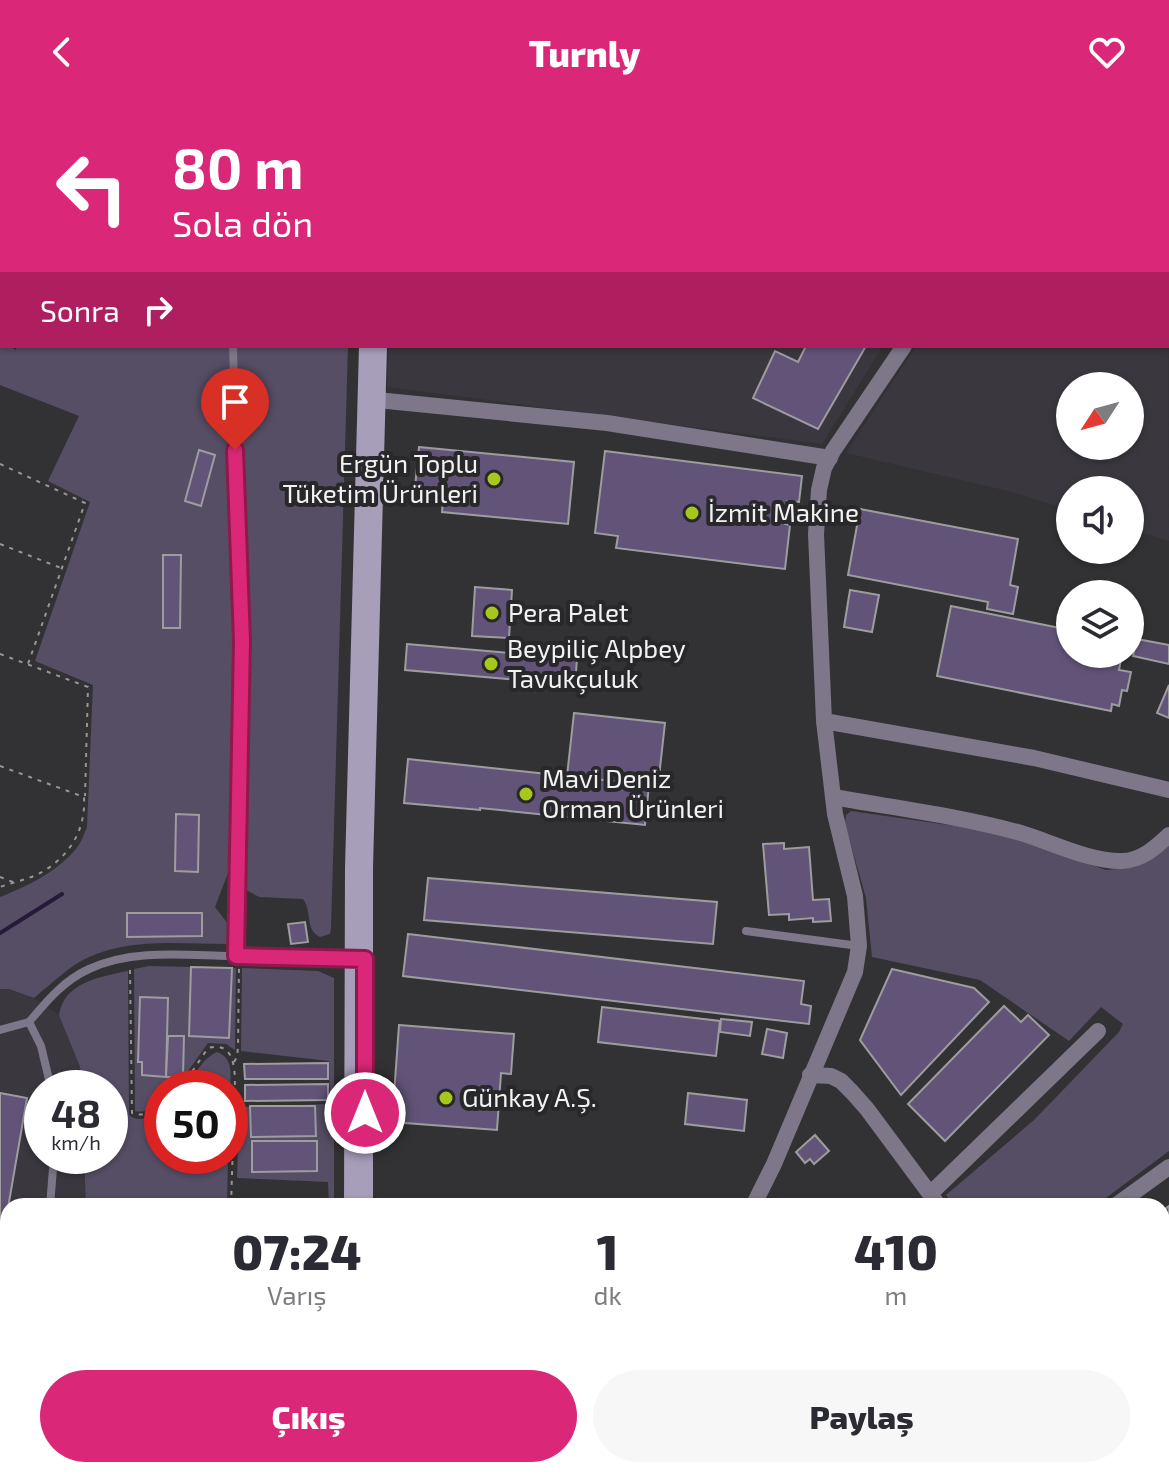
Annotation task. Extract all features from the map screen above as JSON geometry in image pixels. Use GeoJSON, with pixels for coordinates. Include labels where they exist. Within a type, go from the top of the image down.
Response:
{"type":"FeatureCollection","features":[{"type":"Feature","properties":{"kind":"main road"},"geometry":{"type":"LineString","coordinates":[[365,1198],[354,822],[367,348]]}},
{"type":"Feature","properties":{"kind":"main road"},"geometry":{"type":"LineString","coordinates":[[352,1198],[359,959],[365,868],[379,348]]}},
{"type":"Feature","properties":{"kind":"street"},"geometry":{"type":"LineString","coordinates":[[757,1198],[855,972],[859,946],[855,896],[835,814],[824,721],[816,534],[819,490],[824,468],[903,348]]}},
{"type":"Feature","properties":{"kind":"street"},"geometry":{"type":"LineString","coordinates":[[377,400],[607,423],[830,458]]}},
{"type":"Feature","properties":{"kind":"street"},"geometry":{"type":"LineString","coordinates":[[824,721],[1034,758],[1169,790]]}},
{"type":"Feature","properties":{"kind":"street"},"geometry":{"type":"LineString","coordinates":[[833,797],[1019,833],[1104,860],[1139,857],[1169,835]]}},
{"type":"Feature","properties":{"kind":"street"},"geometry":{"type":"LineString","coordinates":[[936,1198],[1098,1031]]}},
{"type":"Feature","properties":{"kind":"street"},"geometry":{"type":"LineString","coordinates":[[810,1075],[831,1076],[852,1092],[933,1198]]}},
{"type":"Feature","properties":{"kind":"street"},"geometry":{"type":"LineString","coordinates":[[1126,1198],[1169,1167]]}},
{"type":"Feature","properties":{"kind":"lane"},"geometry":{"type":"LineString","coordinates":[[233,348],[242,641],[238,956]]}},
{"type":"Feature","properties":{"kind":"lane"},"geometry":{"type":"LineString","coordinates":[[746,931],[859,946]]}},
{"type":"Feature","properties":{"kind":"lane"},"geometry":{"type":"LineString","coordinates":[[0,1030],[29,1022],[54,993],[90,969],[130,957],[359,959]]}},
{"type":"Feature","properties":{"kind":"lane"},"geometry":{"type":"LineString","coordinates":[[29,1022],[41,1046],[47,1070]]}},
{"type":"Feature","properties":{"kind":"lane"},"geometry":{"type":"LineString","coordinates":[[51,1198],[53,1174]]}},
{"type":"Feature","properties":{"kind":"path"},"geometry":{"type":"LineString","coordinates":[[0,464],[85,503],[28,664]]}},
{"type":"Feature","properties":{"kind":"path"},"geometry":{"type":"LineString","coordinates":[[0,544],[62,569]]}},
{"type":"Feature","properties":{"kind":"path"},"geometry":{"type":"LineString","coordinates":[[0,654],[88,687],[85,809],[79,833],[72,845],[42,872],[0,887]]}},
{"type":"Feature","properties":{"kind":"path"},"geometry":{"type":"LineString","coordinates":[[0,766],[84,797]]}},
{"type":"Feature","properties":{"kind":"path"},"geometry":{"type":"LineString","coordinates":[[0,877],[14,882]]}},
{"type":"Feature","properties":{"kind":"path"},"geometry":{"type":"LineString","coordinates":[[234,1063],[238,1047],[238,956]]}},
{"type":"Feature","properties":{"kind":"path"},"geometry":{"type":"LineString","coordinates":[[130,957],[132,1113],[144,1114]]}},
{"type":"Feature","properties":{"kind":"path"},"geometry":{"type":"LineString","coordinates":[[193,1070],[208,1048],[216,1046],[224,1048],[234,1063],[231,1198]]}},
{"type":"Feature","properties":{"kind":"shaded area"},"geometry":{"type":"Polygon","coordinates":[[[0,348],[229,348],[229,446],[236,530],[237,653],[231,850],[228,873],[215,907],[228,924],[227,944],[148,944],[109,950],[73,966],[34,998],[0,989],[0,897],[59,866],[77,848],[87,827],[93,685],[35,661],[90,502],[48,481],[79,416],[0,385],[0,348]]]}},
{"type":"Feature","properties":{"kind":"shaded area"},"geometry":{"type":"Polygon","coordinates":[[[235,348],[348,348],[331,929],[330,934],[320,937],[312,930],[303,899],[259,897],[242,891],[246,643],[235,348]]]}},
{"type":"Feature","properties":{"kind":"shaded area"},"geometry":{"type":"Polygon","coordinates":[[[389,348],[882,348],[822,444],[387,387],[389,348]]]}},
{"type":"Feature","properties":{"kind":"shaded area"},"geometry":{"type":"Polygon","coordinates":[[[915,348],[1168,348],[1169,541],[1144,533],[1144,476],[1056,476],[1056,506],[1012,492],[846,453],[915,348]]]}},
{"type":"Feature","properties":{"kind":"shaded area"},"geometry":{"type":"Polygon","coordinates":[[[851,811],[997,832],[1106,870],[1136,867],[1169,843],[1169,1151],[1106,1198],[948,1198],[946,1195],[1034,1120],[1119,1032],[1123,1024],[1101,1007],[1069,1041],[980,980],[872,957],[866,898],[845,824],[846,815],[851,811]]]}},
{"type":"Feature","properties":{"kind":"shaded area"},"geometry":{"type":"Polygon","coordinates":[[[149,966],[236,968],[235,1050],[226,1044],[208,1043],[189,1070],[144,1070],[144,1111],[139,1111],[135,1111],[134,969],[149,966]]]}},
{"type":"Feature","properties":{"kind":"shaded area"},"geometry":{"type":"Polygon","coordinates":[[[242,968],[318,971],[334,978],[334,1198],[329,1198],[328,1182],[237,1178],[237,1174],[248,1174],[248,1107],[330,1104],[329,1061],[241,1051],[242,968]]]}},
{"type":"Feature","properties":{"kind":"shaded area"},"geometry":{"type":"Polygon","coordinates":[[[128,971],[129,1115],[144,1118],[144,1174],[228,1174],[227,1198],[86,1198],[85,1174],[128,1174],[128,1070],[80,1070],[59,1015],[68,995],[85,983],[128,971]]]}},
{"type":"Feature","properties":{"kind":"shaded area"},"geometry":{"type":"Polygon","coordinates":[[[0,989],[34,998],[59,1015],[80,1067],[80,1070],[24,1070],[24,1174],[85,1174],[86,1198],[0,1198],[0,989]]]}},
{"type":"Feature","properties":{"kind":"shaded area"},"geometry":{"type":"Polygon","coordinates":[[[217,1052],[223,1055],[230,1070],[198,1070],[217,1052]]]}},
{"type":"Feature","properties":{"kind":"building"},"geometry":{"type":"Polygon","coordinates":[[[805,348],[865,348],[818,429],[753,398],[775,351],[798,362],[805,348]]]}},
{"type":"Feature","properties":{"kind":"building","name":"Ergün Toplu Tüketim Ürünleri"},"geometry":{"type":"Polygon","coordinates":[[[419,447],[574,462],[568,524],[442,512],[443,499],[414,497],[419,447]]]}},
{"type":"Feature","properties":{"kind":"building"},"geometry":{"type":"Polygon","coordinates":[[[199,450],[215,455],[201,506],[185,501],[199,450]]]}},
{"type":"Feature","properties":{"kind":"building","name":"İzmit Makine"},"geometry":{"type":"Polygon","coordinates":[[[605,451],[802,476],[799,502],[787,501],[785,524],[790,525],[785,569],[616,548],[618,536],[595,533],[605,451]]]}},
{"type":"Feature","properties":{"kind":"building"},"geometry":{"type":"Polygon","coordinates":[[[860,509],[1018,539],[1010,585],[1018,587],[1013,614],[987,609],[988,602],[848,575],[860,509]]]}},
{"type":"Feature","properties":{"kind":"building"},"geometry":{"type":"Polygon","coordinates":[[[163,555],[181,555],[180,628],[163,628],[163,555]]]}},
{"type":"Feature","properties":{"kind":"building","name":"Pera Palet"},"geometry":{"type":"Polygon","coordinates":[[[475,587],[512,590],[509,638],[472,636],[475,587]]]}},
{"type":"Feature","properties":{"kind":"building"},"geometry":{"type":"Polygon","coordinates":[[[850,590],[879,595],[872,632],[844,627],[850,590]]]}},
{"type":"Feature","properties":{"kind":"building"},"geometry":{"type":"Polygon","coordinates":[[[951,606],[1056,627],[1056,668],[1119,668],[1131,672],[1127,691],[1122,690],[1119,706],[1112,704],[1111,711],[937,676],[951,606]]]}},
{"type":"Feature","properties":{"kind":"building"},"geometry":{"type":"Polygon","coordinates":[[[1144,640],[1169,645],[1169,664],[1144,658],[1144,640]]]}},
{"type":"Feature","properties":{"kind":"building","name":"Beypiliç Alpbey Tavukçuluk"},"geometry":{"type":"Polygon","coordinates":[[[407,644],[577,659],[575,685],[405,670],[407,644]]]}},
{"type":"Feature","properties":{"kind":"building"},"geometry":{"type":"Polygon","coordinates":[[[1169,685],[1169,718],[1157,713],[1169,685]]]}},
{"type":"Feature","properties":{"kind":"building"},"geometry":{"type":"Polygon","coordinates":[[[574,713],[665,723],[658,786],[567,776],[574,713]]]}},
{"type":"Feature","properties":{"kind":"building","name":"Mavi Deniz Orman Ürünleri"},"geometry":{"type":"Polygon","coordinates":[[[408,759],[649,785],[645,825],[404,803],[408,759]]]}},
{"type":"Feature","properties":{"kind":"building"},"geometry":{"type":"Polygon","coordinates":[[[176,814],[199,815],[198,872],[175,871],[176,814]]]}},
{"type":"Feature","properties":{"kind":"building"},"geometry":{"type":"Polygon","coordinates":[[[784,843],[784,849],[809,847],[813,900],[829,899],[831,921],[813,922],[813,918],[789,920],[789,914],[769,915],[763,844],[784,843]]]}},
{"type":"Feature","properties":{"kind":"building"},"geometry":{"type":"Polygon","coordinates":[[[428,878],[717,902],[713,944],[424,920],[428,878]]]}},
{"type":"Feature","properties":{"kind":"building"},"geometry":{"type":"Polygon","coordinates":[[[127,913],[202,913],[202,936],[127,937],[127,913]]]}},
{"type":"Feature","properties":{"kind":"building"},"geometry":{"type":"Polygon","coordinates":[[[305,922],[308,942],[291,944],[288,924],[305,922]]]}},
{"type":"Feature","properties":{"kind":"building"},"geometry":{"type":"Polygon","coordinates":[[[408,934],[804,981],[801,1004],[811,1006],[809,1024],[403,976],[408,934]]]}},
{"type":"Feature","properties":{"kind":"building"},"geometry":{"type":"Polygon","coordinates":[[[191,967],[232,968],[229,1038],[189,1036],[191,967]]]}},
{"type":"Feature","properties":{"kind":"building"},"geometry":{"type":"Polygon","coordinates":[[[892,969],[974,988],[989,1002],[901,1095],[860,1040],[892,969]]]}},
{"type":"Feature","properties":{"kind":"building"},"geometry":{"type":"Polygon","coordinates":[[[140,997],[168,998],[166,1070],[144,1070],[142,1075],[142,1062],[138,1062],[140,997]]]}},
{"type":"Feature","properties":{"kind":"building"},"geometry":{"type":"Polygon","coordinates":[[[1004,1006],[1021,1022],[1028,1015],[1049,1035],[945,1141],[908,1104],[1004,1006]]]}},
{"type":"Feature","properties":{"kind":"building"},"geometry":{"type":"Polygon","coordinates":[[[602,1007],[720,1021],[716,1056],[598,1042],[602,1007]]]}},
{"type":"Feature","properties":{"kind":"building"},"geometry":{"type":"Polygon","coordinates":[[[721,1019],[752,1022],[750,1036],[720,1032],[721,1019]]]}},
{"type":"Feature","properties":{"kind":"building","name":"Günkay A.Ş."},"geometry":{"type":"Polygon","coordinates":[[[399,1025],[514,1034],[511,1074],[501,1073],[497,1130],[392,1122],[399,1025]]]}},
{"type":"Feature","properties":{"kind":"building"},"geometry":{"type":"Polygon","coordinates":[[[767,1029],[787,1033],[783,1058],[762,1054],[767,1029]]]}},
{"type":"Feature","properties":{"kind":"building"},"geometry":{"type":"Polygon","coordinates":[[[168,1036],[184,1036],[183,1070],[166,1070],[168,1036]]]}},
{"type":"Feature","properties":{"kind":"building"},"geometry":{"type":"Polygon","coordinates":[[[328,1063],[328,1079],[248,1079],[244,1064],[328,1063]]]}},
{"type":"Feature","properties":{"kind":"building"},"geometry":{"type":"Polygon","coordinates":[[[328,1084],[328,1100],[248,1101],[248,1085],[328,1084]]]}},
{"type":"Feature","properties":{"kind":"building"},"geometry":{"type":"Polygon","coordinates":[[[0,1093],[24,1097],[24,1115],[10,1198],[0,1198],[0,1093]]]}},
{"type":"Feature","properties":{"kind":"building"},"geometry":{"type":"Polygon","coordinates":[[[688,1093],[747,1100],[744,1131],[685,1124],[688,1093]]]}},
{"type":"Feature","properties":{"kind":"building"},"geometry":{"type":"Polygon","coordinates":[[[250,1106],[315,1106],[316,1136],[251,1137],[250,1106]]]}},
{"type":"Feature","properties":{"kind":"building"},"geometry":{"type":"Polygon","coordinates":[[[815,1135],[829,1151],[814,1164],[810,1159],[805,1163],[796,1152],[815,1135]]]}},
{"type":"Feature","properties":{"kind":"building"},"geometry":{"type":"Polygon","coordinates":[[[252,1141],[317,1141],[317,1171],[252,1172],[252,1141]]]}},
{"type":"Feature","properties":{"kind":"waterway"},"geometry":{"type":"LineString","coordinates":[[0,933],[62,894]]}},
{"type":"Feature","properties":{"kind":"place","name":"Ergün Toplu Tüketim Ürünleri"},"geometry":{"type":"Point","coordinates":[494,479]}},
{"type":"Feature","properties":{"kind":"place","name":"İzmit Makine"},"geometry":{"type":"Point","coordinates":[692,513]}},
{"type":"Feature","properties":{"kind":"place","name":"Pera Palet"},"geometry":{"type":"Point","coordinates":[492,613]}},
{"type":"Feature","properties":{"kind":"place","name":"Beypiliç Alpbey Tavukçuluk"},"geometry":{"type":"Point","coordinates":[491,664]}},
{"type":"Feature","properties":{"kind":"place","name":"Mavi Deniz Orman Ürünleri"},"geometry":{"type":"Point","coordinates":[526,794]}},
{"type":"Feature","properties":{"kind":"place","name":"Günkay A.Ş."},"geometry":{"type":"Point","coordinates":[446,1098]}},
{"type":"Feature","properties":{"kind":"route"},"geometry":{"type":"LineString","coordinates":[[235,450],[242,641],[236,956],[365,959],[365,1113]]}}]}
